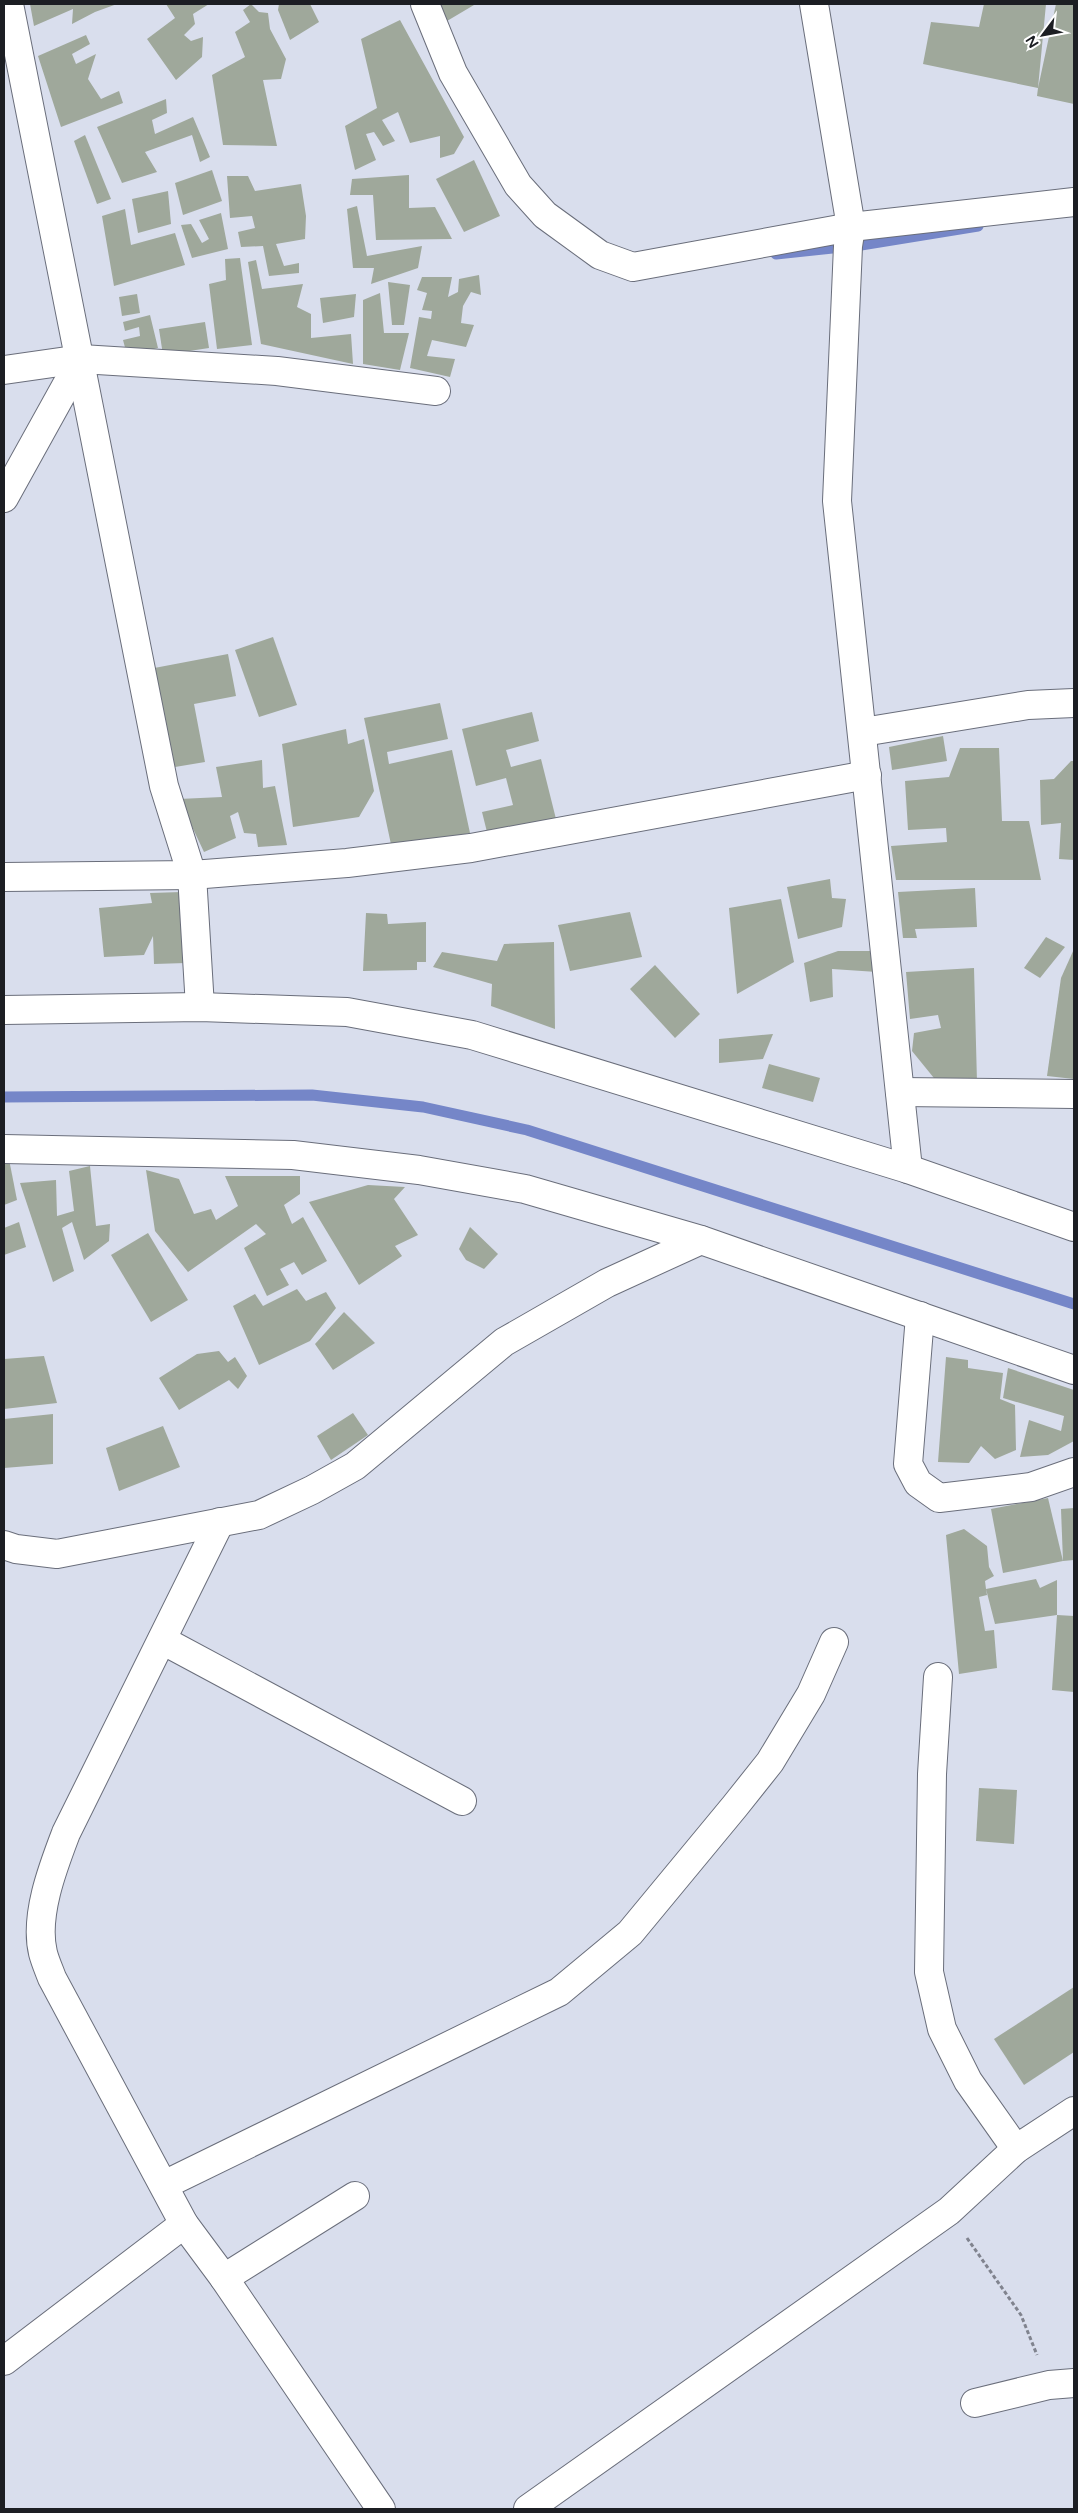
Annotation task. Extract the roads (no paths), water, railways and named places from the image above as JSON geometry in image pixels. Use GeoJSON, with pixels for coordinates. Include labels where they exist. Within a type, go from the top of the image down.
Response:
{"type":"FeatureCollection","features":[{"type":"Feature","properties":{"kind":"street"},"geometry":{"type":"LineString","coordinates":[[9,4],[81,359],[164,786],[192,875],[200,1007]]}},
{"type":"Feature","properties":{"kind":"street"},"geometry":{"type":"LineString","coordinates":[[425,4],[453,73],[518,185],[545,215],[600,256],[633,267],[851,227],[1074,202]]}},
{"type":"Feature","properties":{"kind":"street"},"geometry":{"type":"LineString","coordinates":[[814,4],[851,227],[848,246],[838,501],[908,1169]]}},
{"type":"Feature","properties":{"kind":"street"},"geometry":{"type":"LineString","coordinates":[[4,498],[81,359]]}},
{"type":"Feature","properties":{"kind":"street"},"geometry":{"type":"LineString","coordinates":[[4,370],[81,359],[277,371],[436,391]]}},
{"type":"Feature","properties":{"kind":"street"},"geometry":{"type":"LineString","coordinates":[[863,732],[1028,705],[1074,703]]}},
{"type":"Feature","properties":{"kind":"street"},"geometry":{"type":"LineString","coordinates":[[4,877],[192,875],[347,863],[471,848],[867,775]]}},
{"type":"Feature","properties":{"kind":"street"},"geometry":{"type":"LineString","coordinates":[[4,1010],[200,1007],[347,1012],[472,1035],[908,1169],[1074,1227]]}},
{"type":"Feature","properties":{"kind":"street"},"geometry":{"type":"LineString","coordinates":[[900,1092],[1074,1094]]}},
{"type":"Feature","properties":{"kind":"street"},"geometry":{"type":"LineString","coordinates":[[4,1149],[292,1155],[419,1170],[525,1189],[701,1240],[1074,1370]]}},
{"type":"Feature","properties":{"kind":"street"},"geometry":{"type":"LineString","coordinates":[[4,1545],[16,1549],[56,1554],[259,1514],[312,1490],[346,1471],[504,1342],[607,1283],[701,1240]]}},
{"type":"Feature","properties":{"kind":"street"},"geometry":{"type":"LineString","coordinates":[[920,1316],[908,1464],[918,1484],[939,1498],[1031,1487],[1074,1472]]}},
{"type":"Feature","properties":{"kind":"street"},"geometry":{"type":"LineString","coordinates":[[220,1522],[66,1833],[50,1876],[42,1922],[42,1952],[52,1978],[184,2224],[224,2278],[380,2509]]}},
{"type":"Feature","properties":{"kind":"street"},"geometry":{"type":"LineString","coordinates":[[162,1640],[462,1801]]}},
{"type":"Feature","properties":{"kind":"street"},"geometry":{"type":"LineString","coordinates":[[164,2184],[559,1992],[597,1962],[630,1933],[770,1762],[811,1694],[834,1642]]}},
{"type":"Feature","properties":{"kind":"street"},"geometry":{"type":"LineString","coordinates":[[938,1677],[932,1774],[929,1972],[942,2029],[968,2081],[1016,2149]]}},
{"type":"Feature","properties":{"kind":"street"},"geometry":{"type":"LineString","coordinates":[[528,2509],[949,2211],[1016,2149],[1074,2112]]}},
{"type":"Feature","properties":{"kind":"street"},"geometry":{"type":"LineString","coordinates":[[224,2278],[355,2196]]}},
{"type":"Feature","properties":{"kind":"street"},"geometry":{"type":"LineString","coordinates":[[4,2361],[184,2224]]}},
{"type":"Feature","properties":{"kind":"street"},"geometry":{"type":"LineString","coordinates":[[976,2403],[1062,2384]]}},
{"type":"Feature","properties":{"kind":"waterway"},"geometry":{"type":"LineString","coordinates":[[776,254],[861,245],[978,226]]}},
{"type":"Feature","properties":{"kind":"waterway"},"geometry":{"type":"LineString","coordinates":[[4,1097],[312,1095],[423,1107],[527,1130],[1074,1304]]}}]}
